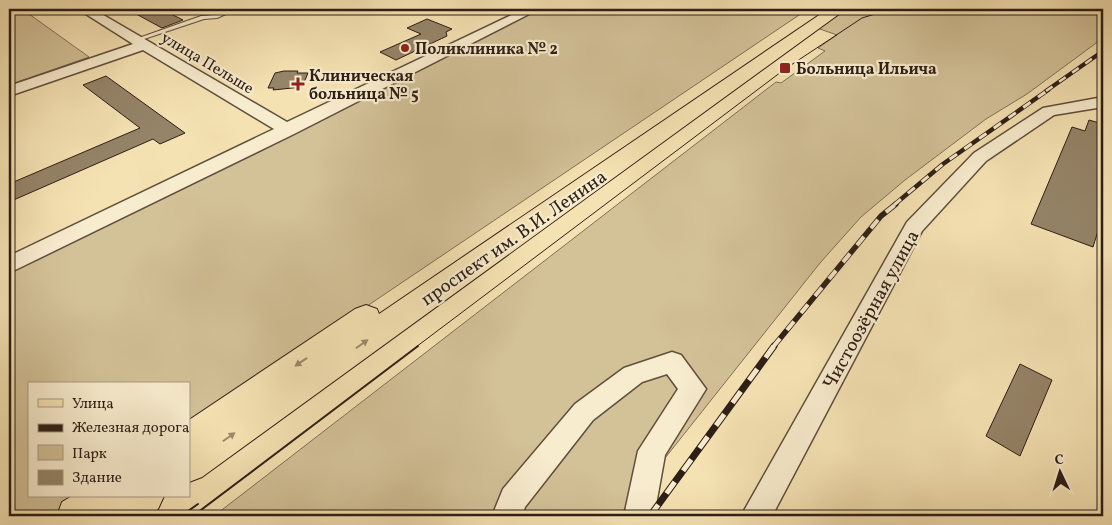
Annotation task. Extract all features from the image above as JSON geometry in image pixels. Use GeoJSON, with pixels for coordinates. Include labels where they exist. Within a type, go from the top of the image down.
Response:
{"type":"FeatureCollection","features":[{"type":"Feature","properties":{"kind":"main road","name":"проспект им. В.И. Ленина"},"geometry":{"type":"LineString","coordinates":[[190,438],[817,9]]}},
{"type":"Feature","properties":{"kind":"main road","name":"проспект им. В.И. Ленина"},"geometry":{"type":"LineString","coordinates":[[190,464],[838,9]]}},
{"type":"Feature","properties":{"kind":"main road"},"geometry":{"type":"LineString","coordinates":[[76,516],[102,498]]}},
{"type":"Feature","properties":{"kind":"main road"},"geometry":{"type":"LineString","coordinates":[[116,516],[142,498]]}},
{"type":"Feature","properties":{"kind":"street","name":"улица Пельше"},"geometry":{"type":"LineString","coordinates":[[84,9],[288,130]]}},
{"type":"Feature","properties":{"kind":"street"},"geometry":{"type":"LineString","coordinates":[[9,265],[533,9]]}},
{"type":"Feature","properties":{"kind":"street"},"geometry":{"type":"LineString","coordinates":[[9,91],[140,42]]}},
{"type":"Feature","properties":{"kind":"street","name":"Чистоозёрная улица"},"geometry":{"type":"LineString","coordinates":[[756,516],[914,227],[980,157],[1049,111],[1103,102]]}},
{"type":"Feature","properties":{"kind":"street"},"geometry":{"type":"LineString","coordinates":[[507,516],[514,499],[584,412],[633,375],[672,362],[693,389],[652,451],[638,516]]}},
{"type":"Feature","properties":{"kind":"lane"},"geometry":{"type":"LineString","coordinates":[[140,42],[203,17],[215,17],[234,9]]}},
{"type":"Feature","properties":{"kind":"green space"},"geometry":{"type":"Polygon","coordinates":[[[9,9],[22,9],[89,57],[9,85],[9,9]]]}},
{"type":"Feature","properties":{"kind":"green space"},"geometry":{"type":"Polygon","coordinates":[[[539,9],[808,9],[190,425],[190,382],[28,382],[28,498],[83,498],[56,516],[9,516],[9,270],[539,9]]]}},
{"type":"Feature","properties":{"kind":"green space"},"geometry":{"type":"Polygon","coordinates":[[[847,9],[879,11],[898,9],[1103,9],[1103,38],[1027,94],[986,119],[905,180],[861,217],[820,263],[619,516],[214,516],[776,82],[781,83],[825,51],[818,48],[837,35],[817,28],[847,9]]]}},
{"type":"Feature","properties":{"kind":"building"},"geometry":{"type":"Polygon","coordinates":[[[127,9],[161,9],[183,20],[162,28],[127,9]]]}},
{"type":"Feature","properties":{"kind":"building","name":"Поликлиника № 2"},"geometry":{"type":"Polygon","coordinates":[[[427,19],[452,29],[446,32],[447,36],[396,60],[380,52],[421,34],[407,28],[427,19]]]}},
{"type":"Feature","properties":{"kind":"building"},"geometry":{"type":"Polygon","coordinates":[[[284,71],[308,73],[302,87],[273,90],[274,88],[268,88],[275,73],[284,71]]]}},
{"type":"Feature","properties":{"kind":"building"},"geometry":{"type":"Polygon","coordinates":[[[106,76],[185,133],[160,144],[153,139],[9,202],[9,184],[140,128],[83,85],[106,76]]]}},
{"type":"Feature","properties":{"kind":"building"},"geometry":{"type":"Polygon","coordinates":[[[1089,120],[1103,124],[1103,215],[1093,247],[1031,224],[1072,127],[1085,131],[1089,120]]]}},
{"type":"Feature","properties":{"kind":"building"},"geometry":{"type":"Polygon","coordinates":[[[1020,364],[1052,380],[1020,456],[986,436],[1020,364]]]}},
{"type":"Feature","properties":{"kind":"tram line"},"geometry":{"type":"LineString","coordinates":[[416,347],[785,69],[862,18],[891,9]]}},
{"type":"Feature","properties":{"kind":"tram line"},"geometry":{"type":"LineString","coordinates":[[193,516],[418,346]]}},
{"type":"Feature","properties":{"kind":"tram line"},"geometry":{"type":"LineString","coordinates":[[181,516],[198,504]]}},
{"type":"Feature","properties":{"kind":"railway"},"geometry":{"type":"LineString","coordinates":[[1046,91],[1103,51]]}},
{"type":"Feature","properties":{"kind":"railway"},"geometry":{"type":"LineString","coordinates":[[894,205],[943,164],[1048,90]]}},
{"type":"Feature","properties":{"kind":"railway"},"geometry":{"type":"LineString","coordinates":[[773,347],[881,216],[896,204]]}},
{"type":"Feature","properties":{"kind":"railway"},"geometry":{"type":"LineString","coordinates":[[650,516],[774,346]]}},
{"type":"Feature","properties":{"kind":"place","name":"Поликлиника № 2"},"geometry":{"type":"Point","coordinates":[405,48]}},
{"type":"Feature","properties":{"kind":"place","name":"Больница Ильича"},"geometry":{"type":"Point","coordinates":[785,68]}},
{"type":"Feature","properties":{"kind":"place","name":"Клиническая больница № 5"},"geometry":{"type":"Point","coordinates":[298,84]}}]}
